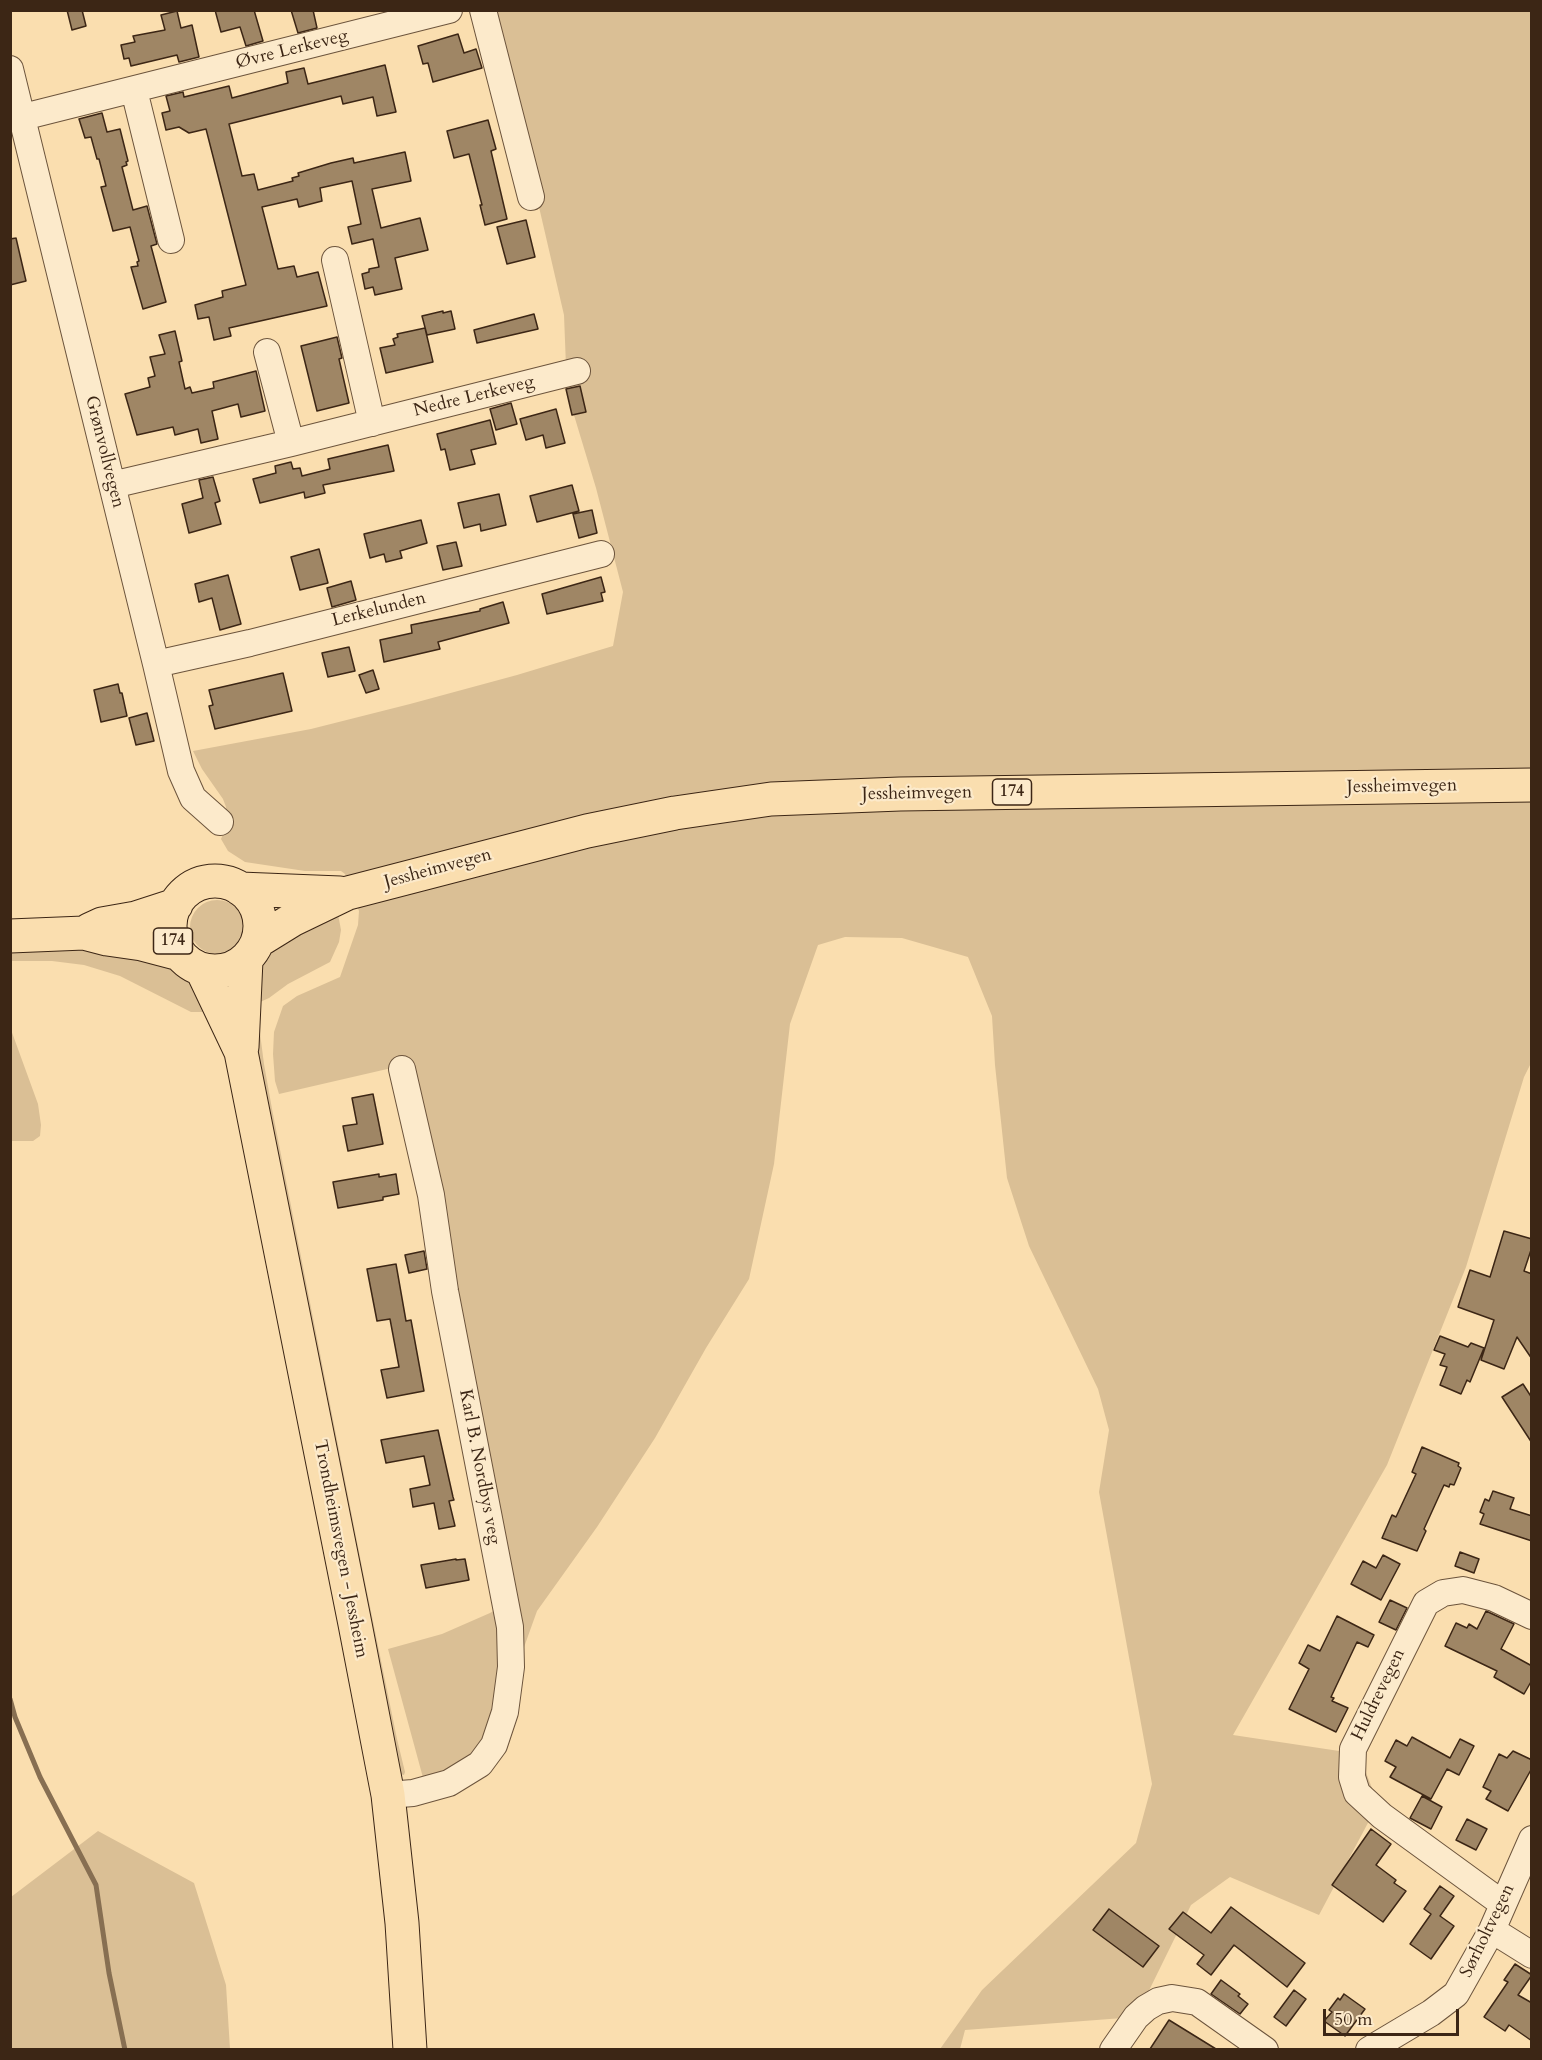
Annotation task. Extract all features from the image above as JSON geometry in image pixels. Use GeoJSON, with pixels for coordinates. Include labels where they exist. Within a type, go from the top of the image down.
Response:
{"type":"FeatureCollection","features":[{"type":"Feature","properties":{"kind":"main road","name":"Jessheimvegen"},"geometry":{"type":"LineString","coordinates":[[252,950],[292,920],[348,893],[587,831],[675,813],[771,799],[900,794],[1532,785]]}},
{"type":"Feature","properties":{"kind":"main road","name":"174"},"geometry":{"type":"LineString","coordinates":[[191,962],[174,943],[170,930],[171,917],[176,905],[188,891],[205,883],[229,884],[240,889]]}},
{"type":"Feature","properties":{"kind":"main road","name":"Jessheimvegen"},"geometry":{"type":"LineString","coordinates":[[240,889],[348,893]]}},
{"type":"Feature","properties":{"kind":"main road"},"geometry":{"type":"LineString","coordinates":[[240,889],[251,899],[258,912],[260,926],[252,950]]}},
{"type":"Feature","properties":{"kind":"main road","name":"174"},"geometry":{"type":"LineString","coordinates":[[84,933],[102,924],[136,918],[176,905]]}},
{"type":"Feature","properties":{"kind":"main road","name":"174"},"geometry":{"type":"LineString","coordinates":[[10,936],[84,933],[142,944],[214,971],[225,970],[252,950]]}},
{"type":"Feature","properties":{"kind":"main road","name":"Trondheimsvegen - Jessheim"},"geometry":{"type":"LineString","coordinates":[[252,950],[242,1052],[388,1795],[402,1923],[410,2049]]}},
{"type":"Feature","properties":{"kind":"main road","name":"Trondheimsvegen - Jessheim"},"geometry":{"type":"LineString","coordinates":[[191,962],[242,1052]]}},
{"type":"Feature","properties":{"kind":"street","name":"Øvre Lerkeveg"},"geometry":{"type":"LineString","coordinates":[[23,117],[450,10]]}},
{"type":"Feature","properties":{"kind":"street"},"geometry":{"type":"LineString","coordinates":[[483,10],[531,197]]}},
{"type":"Feature","properties":{"kind":"street","name":"Grønvollvegen"},"geometry":{"type":"LineString","coordinates":[[10,69],[175,749],[188,789],[200,806],[220,822]]}},
{"type":"Feature","properties":{"kind":"street"},"geometry":{"type":"LineString","coordinates":[[134,90],[171,240]]}},
{"type":"Feature","properties":{"kind":"street"},"geometry":{"type":"LineString","coordinates":[[335,260],[372,423]]}},
{"type":"Feature","properties":{"kind":"street"},"geometry":{"type":"LineString","coordinates":[[267,352],[291,443]]}},
{"type":"Feature","properties":{"kind":"street","name":"Nedre Lerkeveg"},"geometry":{"type":"LineString","coordinates":[[112,484],[291,443],[577,371]]}},
{"type":"Feature","properties":{"kind":"street","name":"Lerkelunden"},"geometry":{"type":"LineString","coordinates":[[156,664],[250,643],[602,554]]}},
{"type":"Feature","properties":{"kind":"street","name":"Karl B. Nordbys veg"},"geometry":{"type":"LineString","coordinates":[[388,1795],[414,1793],[449,1783],[480,1764],[494,1744],[505,1712],[511,1667],[510,1627],[445,1291],[430,1195],[402,1070]]}},
{"type":"Feature","properties":{"kind":"street","name":"Huldrevegen"},"geometry":{"type":"LineString","coordinates":[[1503,1904],[1382,1816],[1357,1793],[1352,1777],[1353,1749],[1426,1603],[1443,1593],[1463,1590],[1494,1598],[1532,1617]]}},
{"type":"Feature","properties":{"kind":"street","name":"Sørholtvegen"},"geometry":{"type":"LineString","coordinates":[[1370,2049],[1431,2013],[1456,1994],[1492,1930],[1532,1839]]}},
{"type":"Feature","properties":{"kind":"street"},"geometry":{"type":"LineString","coordinates":[[1492,1930],[1532,1955]]}},
{"type":"Feature","properties":{"kind":"street"},"geometry":{"type":"LineString","coordinates":[[1113,2049],[1136,2017],[1146,2008],[1158,2001],[1172,1998],[1197,2002],[1265,2049]]}},
{"type":"Feature","properties":{"kind":"shaded area"},"geometry":{"type":"Polygon","coordinates":[[[488,11],[1531,11],[1531,1063],[1524,1077],[1466,1267],[1387,1465],[1233,1735],[1359,1754],[1378,1804],[1319,1915],[1230,1877],[1191,1905],[1136,2017],[965,2030],[960,2049],[940,2049],[982,1990],[1136,1843],[1152,1784],[1099,1492],[1109,1430],[1098,1389],[1029,1246],[1007,1178],[992,1016],[968,957],[902,938],[845,937],[818,945],[790,1024],[774,1164],[749,1279],[706,1348],[655,1438],[597,1527],[537,1611],[504,1703],[470,1770],[425,1785],[388,1649],[442,1634],[490,1613],[512,1600],[409,1064],[279,1094],[275,1081],[274,1032],[283,1006],[297,996],[340,977],[358,925],[359,911],[345,874],[341,871],[305,871],[245,862],[228,851],[221,839],[226,827],[226,807],[193,751],[311,729],[517,675],[613,646],[623,592],[596,488],[567,392],[564,315],[533,181],[488,11]]]}},
{"type":"Feature","properties":{"kind":"shaded area"},"geometry":{"type":"Polygon","coordinates":[[[217,900],[227,902],[236,908],[242,917],[244,927],[242,937],[236,946],[227,952],[217,954],[207,952],[198,946],[192,937],[190,927],[192,917],[198,908],[207,902],[217,900]]]}},
{"type":"Feature","properties":{"kind":"shaded area"},"geometry":{"type":"Polygon","coordinates":[[[338,914],[341,930],[339,942],[330,962],[260,1002],[259,972],[267,953],[275,942],[338,914]]]}},
{"type":"Feature","properties":{"kind":"shaded area"},"geometry":{"type":"Polygon","coordinates":[[[96,947],[177,970],[188,977],[207,1012],[191,1012],[120,976],[84,965],[52,961],[11,961],[11,950],[96,947]]]}},
{"type":"Feature","properties":{"kind":"shaded area"},"geometry":{"type":"Polygon","coordinates":[[[258,1018],[272,1109],[404,1775],[400,1774],[256,1064],[258,1018]]]}},
{"type":"Feature","properties":{"kind":"shaded area"},"geometry":{"type":"Polygon","coordinates":[[[10,1027],[38,1104],[40,1136],[33,1141],[11,1141],[10,1027]]]}},
{"type":"Feature","properties":{"kind":"shaded area"},"geometry":{"type":"Polygon","coordinates":[[[98,1831],[194,1883],[226,1985],[230,2049],[11,2049],[11,1897],[98,1831]]]}},
{"type":"Feature","properties":{"kind":"building"},"geometry":{"type":"Polygon","coordinates":[[[67,10],[82,10],[86,26],[72,30],[67,10]]]}},
{"type":"Feature","properties":{"kind":"building"},"geometry":{"type":"Polygon","coordinates":[[[215,10],[254,10],[263,41],[246,46],[240,27],[221,32],[215,10]]]}},
{"type":"Feature","properties":{"kind":"building"},"geometry":{"type":"Polygon","coordinates":[[[291,10],[313,10],[317,28],[298,33],[291,10]]]}},
{"type":"Feature","properties":{"kind":"building"},"geometry":{"type":"Polygon","coordinates":[[[177,11],[181,28],[192,25],[199,57],[179,62],[177,55],[131,66],[129,58],[124,59],[121,45],[135,42],[133,36],[165,30],[161,15],[177,11]]]}},
{"type":"Feature","properties":{"kind":"building"},"geometry":{"type":"Polygon","coordinates":[[[458,34],[464,53],[476,49],[482,68],[433,82],[428,63],[423,64],[418,46],[458,34]]]}},
{"type":"Feature","properties":{"kind":"building"},"geometry":{"type":"Polygon","coordinates":[[[385,65],[396,112],[377,116],[373,97],[343,104],[341,96],[229,124],[242,176],[254,174],[258,190],[293,181],[292,178],[299,176],[298,173],[331,163],[353,158],[354,163],[405,152],[411,181],[372,189],[381,228],[420,218],[428,250],[395,258],[402,289],[375,295],[373,287],[365,289],[362,274],[369,272],[369,269],[379,267],[373,239],[352,244],[348,227],[361,224],[352,181],[320,188],[322,201],[299,207],[297,199],[262,207],[278,269],[294,266],[297,277],[318,272],[327,306],[229,328],[231,336],[214,340],[209,317],[198,319],[195,305],[223,297],[222,291],[246,285],[206,129],[189,133],[179,127],[166,130],[162,113],[170,111],[166,96],[183,92],[184,97],[229,86],[232,98],[288,83],[286,72],[304,68],[308,84],[385,65]]]}},
{"type":"Feature","properties":{"kind":"building"},"geometry":{"type":"Polygon","coordinates":[[[102,113],[107,132],[120,129],[128,161],[127,165],[122,167],[133,210],[147,206],[157,244],[151,246],[166,302],[143,309],[131,267],[138,266],[139,261],[130,227],[113,231],[101,187],[106,186],[99,159],[97,159],[91,137],[85,138],[79,119],[102,113]]]}},
{"type":"Feature","properties":{"kind":"building"},"geometry":{"type":"Polygon","coordinates":[[[488,120],[496,149],[491,151],[507,219],[485,225],[469,154],[454,158],[447,131],[488,120]]]}},
{"type":"Feature","properties":{"kind":"building"},"geometry":{"type":"Polygon","coordinates":[[[526,220],[535,257],[507,264],[497,227],[526,220]]]}},
{"type":"Feature","properties":{"kind":"building"},"geometry":{"type":"Polygon","coordinates":[[[16,238],[26,281],[10,285],[10,239],[16,238]]]}},
{"type":"Feature","properties":{"kind":"building"},"geometry":{"type":"Polygon","coordinates":[[[443,311],[443,313],[451,311],[455,329],[427,335],[422,316],[443,311]]]}},
{"type":"Feature","properties":{"kind":"building"},"geometry":{"type":"Polygon","coordinates":[[[534,314],[538,329],[477,343],[474,330],[534,314]]]}},
{"type":"Feature","properties":{"kind":"building"},"geometry":{"type":"Polygon","coordinates":[[[425,328],[433,362],[386,373],[380,348],[395,345],[393,339],[398,337],[397,334],[425,328]]]}},
{"type":"Feature","properties":{"kind":"building"},"geometry":{"type":"Polygon","coordinates":[[[175,331],[182,361],[179,362],[185,389],[190,387],[192,393],[214,388],[213,382],[256,371],[265,411],[241,417],[238,404],[212,411],[218,439],[201,443],[198,429],[175,435],[173,427],[137,435],[125,394],[150,387],[148,378],[155,376],[150,357],[165,354],[159,335],[175,331]]]}},
{"type":"Feature","properties":{"kind":"building"},"geometry":{"type":"Polygon","coordinates":[[[337,337],[342,358],[339,359],[349,403],[317,411],[301,346],[337,337]]]}},
{"type":"Feature","properties":{"kind":"building"},"geometry":{"type":"Polygon","coordinates":[[[580,386],[586,412],[572,415],[566,389],[580,386]]]}},
{"type":"Feature","properties":{"kind":"building"},"geometry":{"type":"Polygon","coordinates":[[[511,403],[517,424],[496,430],[490,409],[511,403]]]}},
{"type":"Feature","properties":{"kind":"building"},"geometry":{"type":"Polygon","coordinates":[[[556,409],[565,443],[546,448],[543,435],[526,440],[520,419],[556,409]]]}},
{"type":"Feature","properties":{"kind":"building"},"geometry":{"type":"Polygon","coordinates":[[[490,420],[496,444],[471,450],[475,464],[450,470],[445,449],[441,450],[437,434],[490,420]]]}},
{"type":"Feature","properties":{"kind":"building"},"geometry":{"type":"Polygon","coordinates":[[[388,445],[394,471],[323,485],[325,493],[305,498],[304,492],[260,503],[253,479],[276,473],[275,466],[291,462],[293,469],[300,468],[302,476],[330,469],[328,459],[388,445]]]}},
{"type":"Feature","properties":{"kind":"building"},"geometry":{"type":"Polygon","coordinates":[[[213,477],[220,501],[215,503],[221,524],[189,533],[182,504],[203,498],[199,480],[213,477]]]}},
{"type":"Feature","properties":{"kind":"building"},"geometry":{"type":"Polygon","coordinates":[[[572,485],[579,511],[537,522],[530,496],[572,485]]]}},
{"type":"Feature","properties":{"kind":"building"},"geometry":{"type":"Polygon","coordinates":[[[499,494],[506,525],[481,531],[480,524],[464,528],[458,503],[499,494]]]}},
{"type":"Feature","properties":{"kind":"building"},"geometry":{"type":"Polygon","coordinates":[[[592,510],[597,533],[579,538],[573,514],[592,510]]]}},
{"type":"Feature","properties":{"kind":"building"},"geometry":{"type":"Polygon","coordinates":[[[421,520],[427,543],[400,551],[402,558],[386,562],[384,554],[370,558],[364,534],[421,520]]]}},
{"type":"Feature","properties":{"kind":"building"},"geometry":{"type":"Polygon","coordinates":[[[456,542],[462,566],[443,570],[437,546],[456,542]]]}},
{"type":"Feature","properties":{"kind":"building"},"geometry":{"type":"Polygon","coordinates":[[[319,549],[328,583],[300,590],[291,557],[319,549]]]}},
{"type":"Feature","properties":{"kind":"building"},"geometry":{"type":"Polygon","coordinates":[[[228,575],[241,624],[220,630],[212,598],[199,602],[195,584],[228,575]]]}},
{"type":"Feature","properties":{"kind":"building"},"geometry":{"type":"Polygon","coordinates":[[[601,577],[605,592],[601,593],[603,601],[547,614],[542,594],[601,577]]]}},
{"type":"Feature","properties":{"kind":"building"},"geometry":{"type":"Polygon","coordinates":[[[351,581],[356,600],[332,607],[327,588],[351,581]]]}},
{"type":"Feature","properties":{"kind":"building"},"geometry":{"type":"Polygon","coordinates":[[[503,602],[509,623],[438,642],[440,649],[384,662],[380,640],[412,633],[411,625],[480,611],[480,609],[503,602]]]}},
{"type":"Feature","properties":{"kind":"building"},"geometry":{"type":"Polygon","coordinates":[[[349,647],[355,671],[328,677],[322,653],[349,647]]]}},
{"type":"Feature","properties":{"kind":"building"},"geometry":{"type":"Polygon","coordinates":[[[373,670],[379,689],[366,693],[359,675],[373,670]]]}},
{"type":"Feature","properties":{"kind":"building"},"geometry":{"type":"Polygon","coordinates":[[[283,673],[292,711],[215,729],[209,706],[213,705],[209,690],[283,673]]]}},
{"type":"Feature","properties":{"kind":"building"},"geometry":{"type":"Polygon","coordinates":[[[118,684],[127,716],[101,722],[94,690],[118,684]]]}},
{"type":"Feature","properties":{"kind":"building"},"geometry":{"type":"Polygon","coordinates":[[[147,713],[154,741],[136,745],[129,718],[147,713]]]}},
{"type":"Feature","properties":{"kind":"building"},"geometry":{"type":"Polygon","coordinates":[[[373,1094],[383,1144],[348,1151],[343,1126],[357,1124],[352,1098],[373,1094]]]}},
{"type":"Feature","properties":{"kind":"building"},"geometry":{"type":"Polygon","coordinates":[[[379,1174],[379,1177],[396,1174],[399,1194],[383,1197],[383,1200],[338,1208],[333,1182],[379,1174]]]}},
{"type":"Feature","properties":{"kind":"building"},"geometry":{"type":"Polygon","coordinates":[[[1504,1231],[1532,1239],[1532,1247],[1524,1271],[1532,1274],[1532,1359],[1517,1337],[1504,1369],[1481,1360],[1494,1320],[1458,1307],[1470,1270],[1490,1277],[1504,1231]]]}},
{"type":"Feature","properties":{"kind":"building"},"geometry":{"type":"Polygon","coordinates":[[[424,1251],[427,1269],[409,1273],[405,1255],[424,1251]]]}},
{"type":"Feature","properties":{"kind":"building"},"geometry":{"type":"Polygon","coordinates":[[[396,1264],[406,1321],[411,1320],[424,1391],[387,1398],[381,1370],[399,1367],[390,1319],[377,1321],[367,1269],[396,1264]]]}},
{"type":"Feature","properties":{"kind":"building"},"geometry":{"type":"Polygon","coordinates":[[[1440,1336],[1468,1347],[1471,1343],[1484,1348],[1470,1382],[1467,1380],[1461,1394],[1440,1385],[1447,1367],[1440,1365],[1445,1354],[1434,1350],[1440,1336]]]}},
{"type":"Feature","properties":{"kind":"building"},"geometry":{"type":"Polygon","coordinates":[[[1523,1384],[1532,1398],[1532,1443],[1502,1397],[1523,1384]]]}},
{"type":"Feature","properties":{"kind":"building"},"geometry":{"type":"Polygon","coordinates":[[[438,1430],[454,1500],[449,1501],[455,1526],[439,1529],[434,1503],[413,1507],[410,1489],[430,1485],[424,1456],[386,1463],[381,1440],[438,1430]]]}},
{"type":"Feature","properties":{"kind":"building"},"geometry":{"type":"Polygon","coordinates":[[[1422,1447],[1459,1463],[1458,1466],[1461,1468],[1454,1485],[1450,1484],[1449,1487],[1444,1485],[1424,1529],[1426,1531],[1417,1551],[1382,1538],[1392,1515],[1396,1517],[1416,1474],[1412,1472],[1422,1447]]]}},
{"type":"Feature","properties":{"kind":"building"},"geometry":{"type":"Polygon","coordinates":[[[1493,1491],[1514,1498],[1510,1509],[1532,1516],[1532,1541],[1480,1524],[1484,1514],[1480,1512],[1485,1499],[1489,1501],[1493,1491]]]}},
{"type":"Feature","properties":{"kind":"building"},"geometry":{"type":"Polygon","coordinates":[[[1460,1552],[1479,1559],[1474,1573],[1455,1566],[1460,1552]]]}},
{"type":"Feature","properties":{"kind":"building"},"geometry":{"type":"Polygon","coordinates":[[[1383,1555],[1400,1564],[1381,1600],[1351,1584],[1363,1561],[1376,1568],[1383,1555]]]}},
{"type":"Feature","properties":{"kind":"building"},"geometry":{"type":"Polygon","coordinates":[[[465,1559],[469,1580],[426,1588],[421,1565],[465,1559]]]}},
{"type":"Feature","properties":{"kind":"building"},"geometry":{"type":"Polygon","coordinates":[[[1390,1600],[1407,1608],[1396,1630],[1379,1622],[1390,1600]]]}},
{"type":"Feature","properties":{"kind":"building"},"geometry":{"type":"Polygon","coordinates":[[[1486,1611],[1514,1624],[1501,1649],[1532,1666],[1532,1680],[1524,1694],[1494,1677],[1497,1671],[1445,1646],[1456,1623],[1467,1628],[1469,1624],[1477,1629],[1486,1611]]]}},
{"type":"Feature","properties":{"kind":"building"},"geometry":{"type":"Polygon","coordinates":[[[1337,1616],[1374,1635],[1368,1647],[1357,1642],[1331,1697],[1334,1698],[1332,1701],[1348,1708],[1336,1732],[1289,1709],[1309,1669],[1299,1663],[1308,1645],[1320,1651],[1337,1616]]]}},
{"type":"Feature","properties":{"kind":"building"},"geometry":{"type":"Polygon","coordinates":[[[1412,1737],[1450,1758],[1460,1739],[1474,1746],[1459,1775],[1447,1769],[1431,1799],[1390,1777],[1396,1767],[1385,1761],[1396,1740],[1407,1746],[1412,1737]]]}},
{"type":"Feature","properties":{"kind":"building"},"geometry":{"type":"Polygon","coordinates":[[[1513,1751],[1532,1760],[1532,1768],[1508,1811],[1486,1799],[1491,1791],[1483,1787],[1499,1754],[1507,1758],[1513,1751]]]}},
{"type":"Feature","properties":{"kind":"building"},"geometry":{"type":"Polygon","coordinates":[[[1422,1796],[1442,1807],[1431,1829],[1410,1818],[1422,1796]]]}},
{"type":"Feature","properties":{"kind":"building"},"geometry":{"type":"Polygon","coordinates":[[[1467,1819],[1487,1829],[1476,1850],[1456,1840],[1467,1819]]]}},
{"type":"Feature","properties":{"kind":"building"},"geometry":{"type":"Polygon","coordinates":[[[1371,1829],[1391,1844],[1376,1865],[1396,1880],[1394,1883],[1406,1891],[1383,1922],[1332,1885],[1371,1829]]]}},
{"type":"Feature","properties":{"kind":"building"},"geometry":{"type":"Polygon","coordinates":[[[1440,1886],[1454,1896],[1440,1916],[1454,1926],[1431,1959],[1410,1944],[1431,1914],[1424,1909],[1440,1886]]]}},
{"type":"Feature","properties":{"kind":"building"},"geometry":{"type":"Polygon","coordinates":[[[1231,1907],[1305,1963],[1287,1987],[1234,1945],[1211,1975],[1197,1964],[1204,1955],[1169,1929],[1183,1912],[1211,1933],[1231,1907]]]}},
{"type":"Feature","properties":{"kind":"building"},"geometry":{"type":"Polygon","coordinates":[[[1109,1909],[1159,1946],[1143,1967],[1093,1930],[1109,1909]]]}},
{"type":"Feature","properties":{"kind":"building"},"geometry":{"type":"Polygon","coordinates":[[[1515,1964],[1532,1975],[1518,1995],[1532,2003],[1532,2041],[1509,2025],[1505,2031],[1484,2017],[1508,1982],[1504,1980],[1515,1964]]]}},
{"type":"Feature","properties":{"kind":"building"},"geometry":{"type":"Polygon","coordinates":[[[1221,1980],[1240,1994],[1238,1996],[1248,2004],[1240,2014],[1211,1994],[1221,1980]]]}},
{"type":"Feature","properties":{"kind":"building"},"geometry":{"type":"Polygon","coordinates":[[[1294,1990],[1306,1999],[1286,2026],[1274,2017],[1294,1990]]]}},
{"type":"Feature","properties":{"kind":"building"},"geometry":{"type":"Polygon","coordinates":[[[1344,1994],[1365,2009],[1345,2036],[1324,2021],[1332,2012],[1329,2010],[1344,1994]]]}},
{"type":"Feature","properties":{"kind":"building"},"geometry":{"type":"Polygon","coordinates":[[[1169,2020],[1216,2049],[1150,2049],[1169,2020]]]}},
{"type":"Feature","properties":{"kind":"waterway"},"geometry":{"type":"LineString","coordinates":[[10,1699],[40,1777],[96,1885],[109,1973],[125,2050]]}}]}
